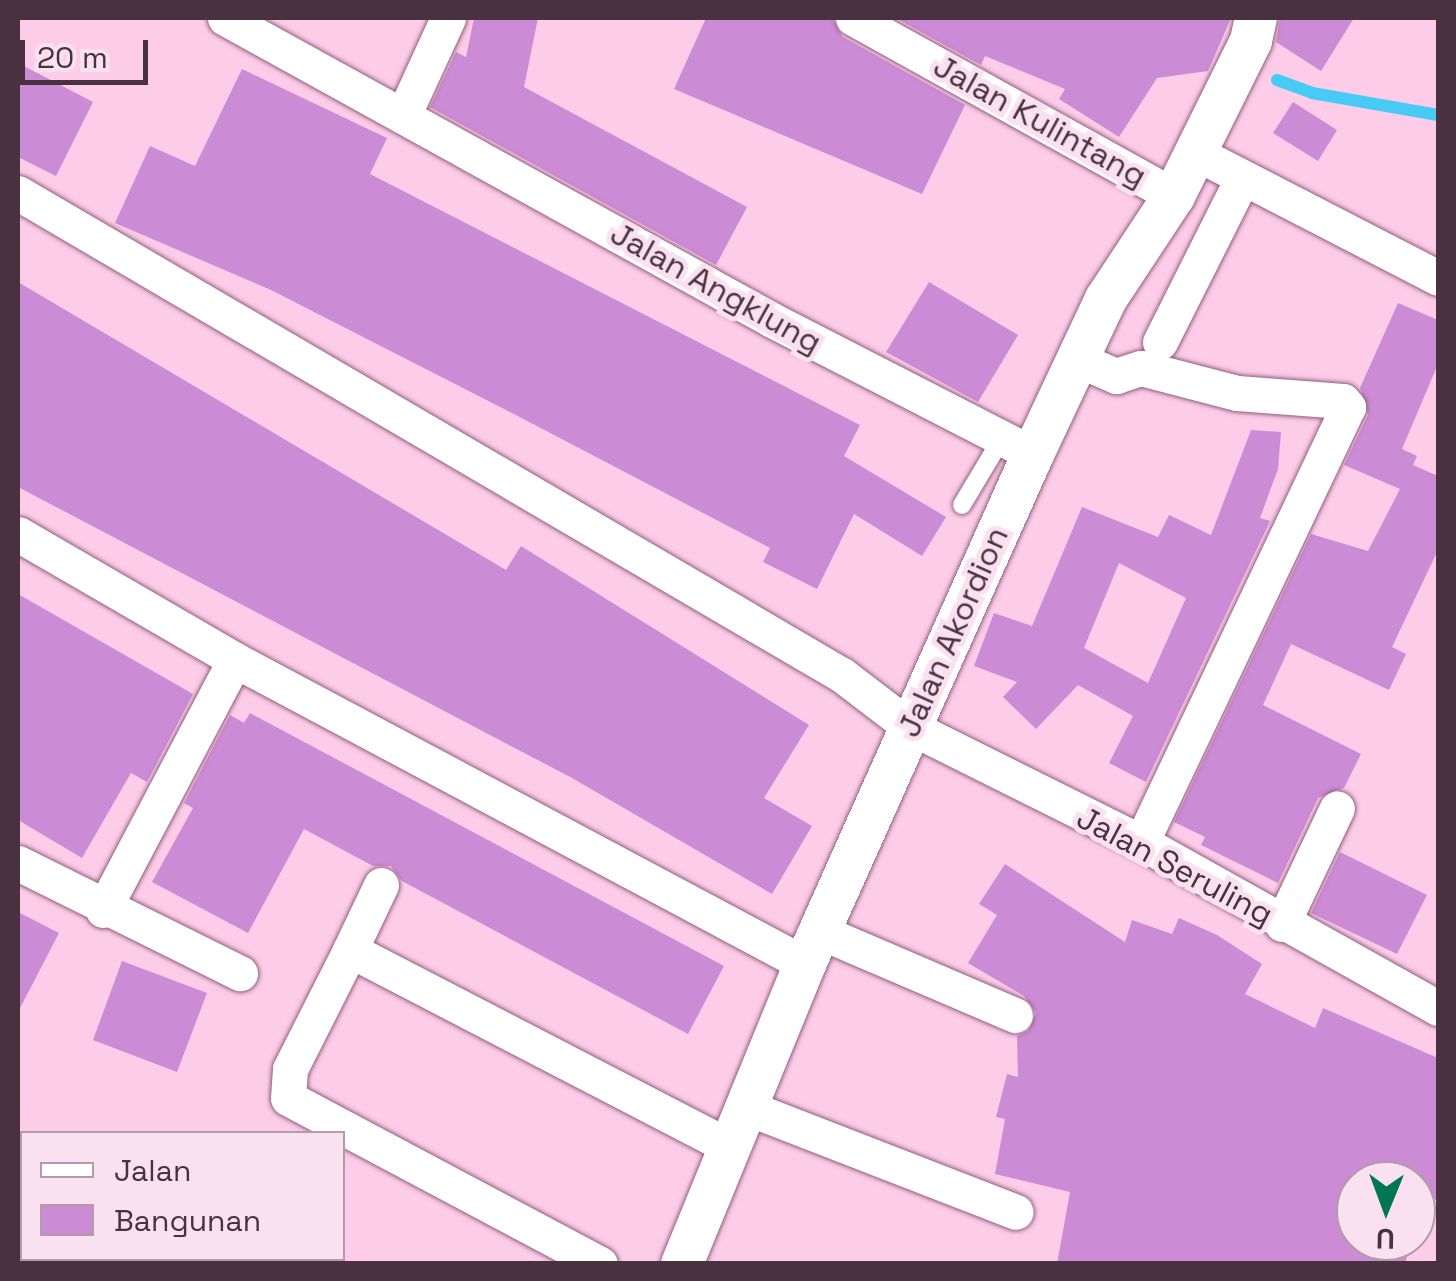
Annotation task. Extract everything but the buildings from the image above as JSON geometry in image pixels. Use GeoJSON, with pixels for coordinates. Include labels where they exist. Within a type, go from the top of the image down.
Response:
{"type":"FeatureCollection","features":[{"type":"Feature","properties":{"kind":"street","name":"Jalan Angklung"},"geometry":{"type":"LineString","coordinates":[[225,18],[772,320],[1018,446]]}},
{"type":"Feature","properties":{"kind":"street"},"geometry":{"type":"LineString","coordinates":[[404,116],[448,18]]}},
{"type":"Feature","properties":{"kind":"street","name":"Jalan Kulintang"},"geometry":{"type":"LineString","coordinates":[[853,18],[1174,196]]}},
{"type":"Feature","properties":{"kind":"street","name":"Jalan Akordion"},"geometry":{"type":"LineString","coordinates":[[682,1264],[910,727],[1018,446],[1174,196],[1247,46]]}},
{"type":"Feature","properties":{"kind":"street"},"geometry":{"type":"LineString","coordinates":[[1196,153],[1241,180],[1438,278]]}},
{"type":"Feature","properties":{"kind":"street"},"geometry":{"type":"LineString","coordinates":[[1160,342],[1241,180]]}},
{"type":"Feature","properties":{"kind":"street","name":"Jalan Seruling"},"geometry":{"type":"LineString","coordinates":[[18,193],[842,675],[910,727],[1141,842],[1438,1008]]}},
{"type":"Feature","properties":{"kind":"street"},"geometry":{"type":"LineString","coordinates":[[1092,327],[1116,376],[1142,368],[1237,393],[1343,401],[1348,407],[1141,842]]}},
{"type":"Feature","properties":{"kind":"street"},"geometry":{"type":"LineString","coordinates":[[18,534],[235,660],[813,948],[1015,1015]]}},
{"type":"Feature","properties":{"kind":"street"},"geometry":{"type":"LineString","coordinates":[[103,910],[235,660]]}},
{"type":"Feature","properties":{"kind":"street"},"geometry":{"type":"LineString","coordinates":[[1282,924],[1338,808]]}},
{"type":"Feature","properties":{"kind":"street"},"geometry":{"type":"LineString","coordinates":[[18,863],[103,910],[240,972]]}},
{"type":"Feature","properties":{"kind":"street"},"geometry":{"type":"LineString","coordinates":[[382,884],[290,1070],[288,1098],[600,1264]]}},
{"type":"Feature","properties":{"kind":"street"},"geometry":{"type":"LineString","coordinates":[[350,950],[732,1148]]}},
{"type":"Feature","properties":{"kind":"street"},"geometry":{"type":"LineString","coordinates":[[748,1108],[1016,1212]]}},
{"type":"Feature","properties":{"kind":"lane"},"geometry":{"type":"LineString","coordinates":[[962,505],[1018,446]]}},
{"type":"Feature","properties":{"kind":"waterway"},"geometry":{"type":"LineString","coordinates":[[1277,80],[1312,93],[1438,115]]}}]}
